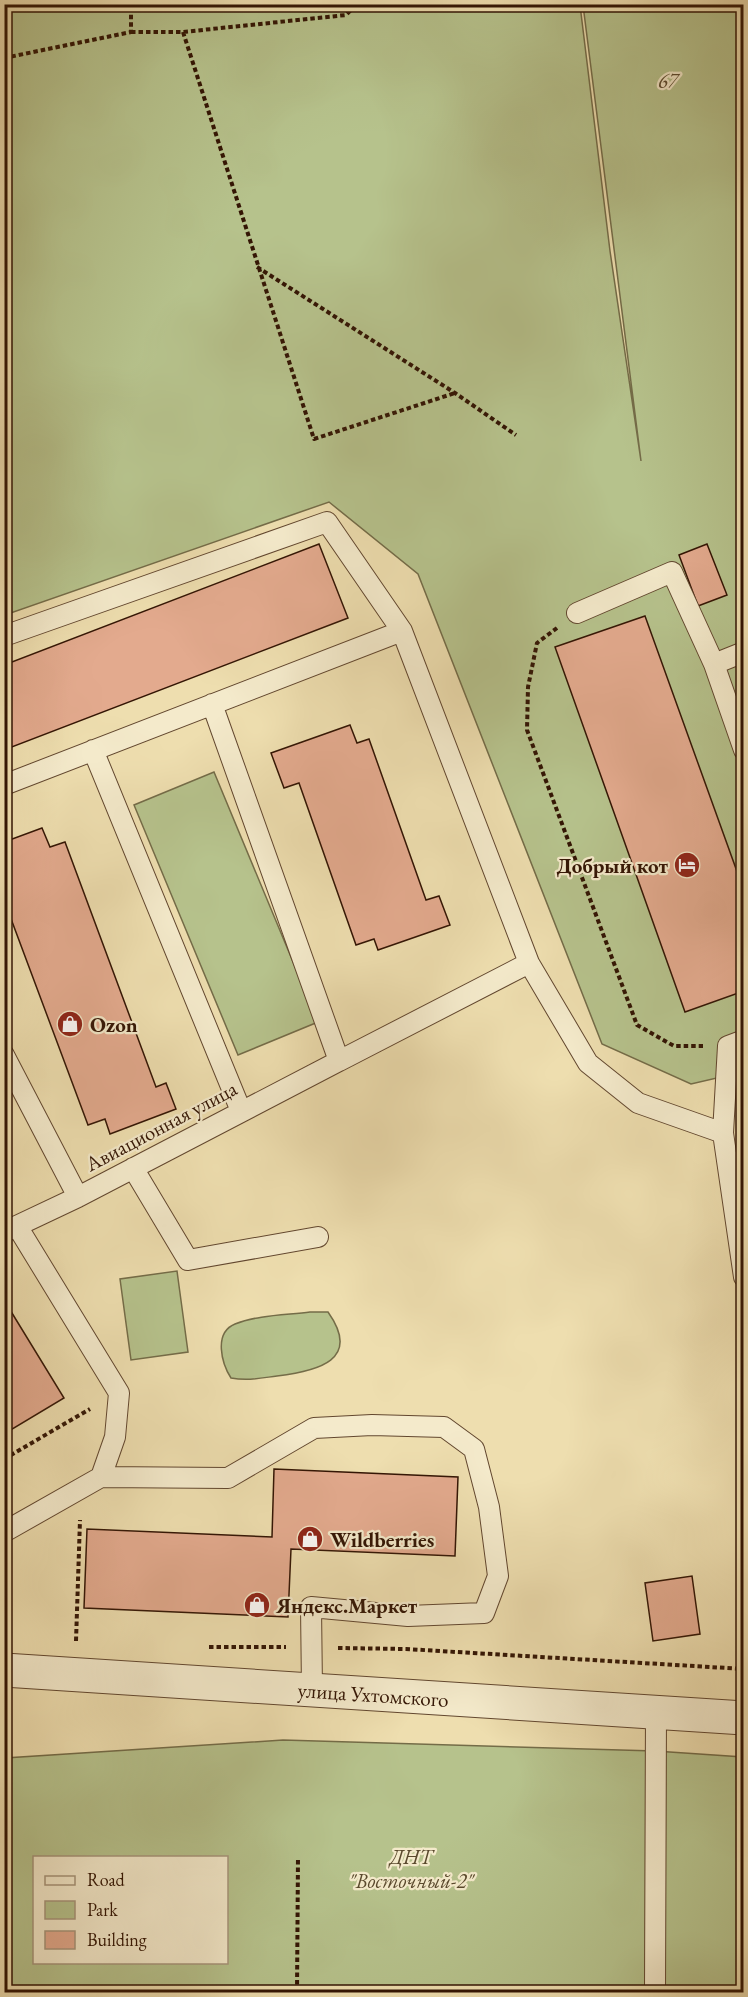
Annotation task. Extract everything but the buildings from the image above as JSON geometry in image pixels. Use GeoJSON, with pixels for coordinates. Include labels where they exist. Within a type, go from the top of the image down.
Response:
{"type":"FeatureCollection","features":[{"type":"Feature","properties":{"kind":"street","name":"улица Ухтомского"},"geometry":{"type":"LineString","coordinates":[[4,1670],[744,1718]]}},
{"type":"Feature","properties":{"kind":"lane"},"geometry":{"type":"LineString","coordinates":[[4,636],[327,522],[402,632],[529,963],[588,1063],[638,1103],[723,1133]]}},
{"type":"Feature","properties":{"kind":"lane"},"geometry":{"type":"LineString","coordinates":[[577,613],[672,572],[714,664],[744,750]]}},
{"type":"Feature","properties":{"kind":"lane"},"geometry":{"type":"LineString","coordinates":[[4,785],[402,632]]}},
{"type":"Feature","properties":{"kind":"lane"},"geometry":{"type":"LineString","coordinates":[[714,664],[744,652]]}},
{"type":"Feature","properties":{"kind":"lane"},"geometry":{"type":"LineString","coordinates":[[212,704],[339,1061]]}},
{"type":"Feature","properties":{"kind":"lane"},"geometry":{"type":"LineString","coordinates":[[93,750],[241,1111]]}},
{"type":"Feature","properties":{"kind":"lane","name":"Авиационная улица"},"geometry":{"type":"LineString","coordinates":[[11,1229],[78,1197],[529,963]]}},
{"type":"Feature","properties":{"kind":"lane"},"geometry":{"type":"LineString","coordinates":[[736,1043],[723,1133],[744,1277]]}},
{"type":"Feature","properties":{"kind":"lane"},"geometry":{"type":"LineString","coordinates":[[4,1055],[78,1197]]}},
{"type":"Feature","properties":{"kind":"lane"},"geometry":{"type":"LineString","coordinates":[[133,1168],[188,1260],[318,1237]]}},
{"type":"Feature","properties":{"kind":"lane"},"geometry":{"type":"LineString","coordinates":[[11,1229],[119,1393],[115,1437],[101,1477]]}},
{"type":"Feature","properties":{"kind":"lane"},"geometry":{"type":"LineString","coordinates":[[4,1532],[101,1477],[228,1478],[314,1428],[372,1425],[444,1427],[474,1449],[489,1507],[498,1576],[484,1612],[408,1616],[311,1607],[312,1689]]}},
{"type":"Feature","properties":{"kind":"lane"},"geometry":{"type":"LineString","coordinates":[[655,1992],[656,1712]]}},
{"type":"Feature","properties":{"kind":"path"},"geometry":{"type":"LineString","coordinates":[[131,4],[131,32]]}},
{"type":"Feature","properties":{"kind":"path"},"geometry":{"type":"LineString","coordinates":[[4,58],[131,32],[183,32],[345,15],[357,4]]}},
{"type":"Feature","properties":{"kind":"path"},"geometry":{"type":"LineString","coordinates":[[183,32],[314,439],[454,393]]}},
{"type":"Feature","properties":{"kind":"path"},"geometry":{"type":"LineString","coordinates":[[257,267],[516,435]]}},
{"type":"Feature","properties":{"kind":"path"},"geometry":{"type":"LineString","coordinates":[[577,613],[537,643],[528,687],[527,730],[637,1025],[674,1046],[736,1043]]}},
{"type":"Feature","properties":{"kind":"path"},"geometry":{"type":"LineString","coordinates":[[4,1459],[119,1393]]}},
{"type":"Feature","properties":{"kind":"path"},"geometry":{"type":"LineString","coordinates":[[76,1645],[82,1488]]}},
{"type":"Feature","properties":{"kind":"path"},"geometry":{"type":"LineString","coordinates":[[205,1647],[406,1649],[744,1669]]}},
{"type":"Feature","properties":{"kind":"path"},"geometry":{"type":"LineString","coordinates":[[297,1992],[298,1857]]}},
{"type":"Feature","properties":{"kind":"green space","name":"67"},"geometry":{"type":"Polygon","coordinates":[[[4,5],[580,5],[610,251],[641,461],[583,5],[743,5],[743,1072],[691,1084],[602,1044],[418,574],[329,502],[5,615],[4,5]]]}},
{"type":"Feature","properties":{"kind":"green space"},"geometry":{"type":"Polygon","coordinates":[[[214,772],[318,1022],[238,1055],[134,805],[214,772]]]}},
{"type":"Feature","properties":{"kind":"green space"},"geometry":{"type":"Polygon","coordinates":[[[177,1271],[188,1352],[131,1360],[120,1279],[177,1271]]]}},
{"type":"Feature","properties":{"kind":"green space"},"geometry":{"type":"Polygon","coordinates":[[[328,1312],[337,1328],[340,1342],[338,1352],[331,1360],[307,1371],[292,1374],[254,1379],[231,1378],[221,1349],[224,1334],[228,1328],[253,1319],[328,1312]]]}},
{"type":"Feature","properties":{"kind":"green space","name":"ДНТ \"Восточный-2\""},"geometry":{"type":"Polygon","coordinates":[[[283,1740],[655,1751],[743,1757],[743,1992],[5,1992],[5,1758],[283,1740]]]}},
{"type":"Feature","properties":{"kind":"place","name":"Добрый кот"},"geometry":{"type":"Point","coordinates":[687,865]}},
{"type":"Feature","properties":{"kind":"place","name":"Ozon"},"geometry":{"type":"Point","coordinates":[70,1024]}},
{"type":"Feature","properties":{"kind":"place","name":"Wildberries"},"geometry":{"type":"Point","coordinates":[310,1539]}},
{"type":"Feature","properties":{"kind":"place","name":"Яндекс.Маркет"},"geometry":{"type":"Point","coordinates":[257,1605]}}]}
